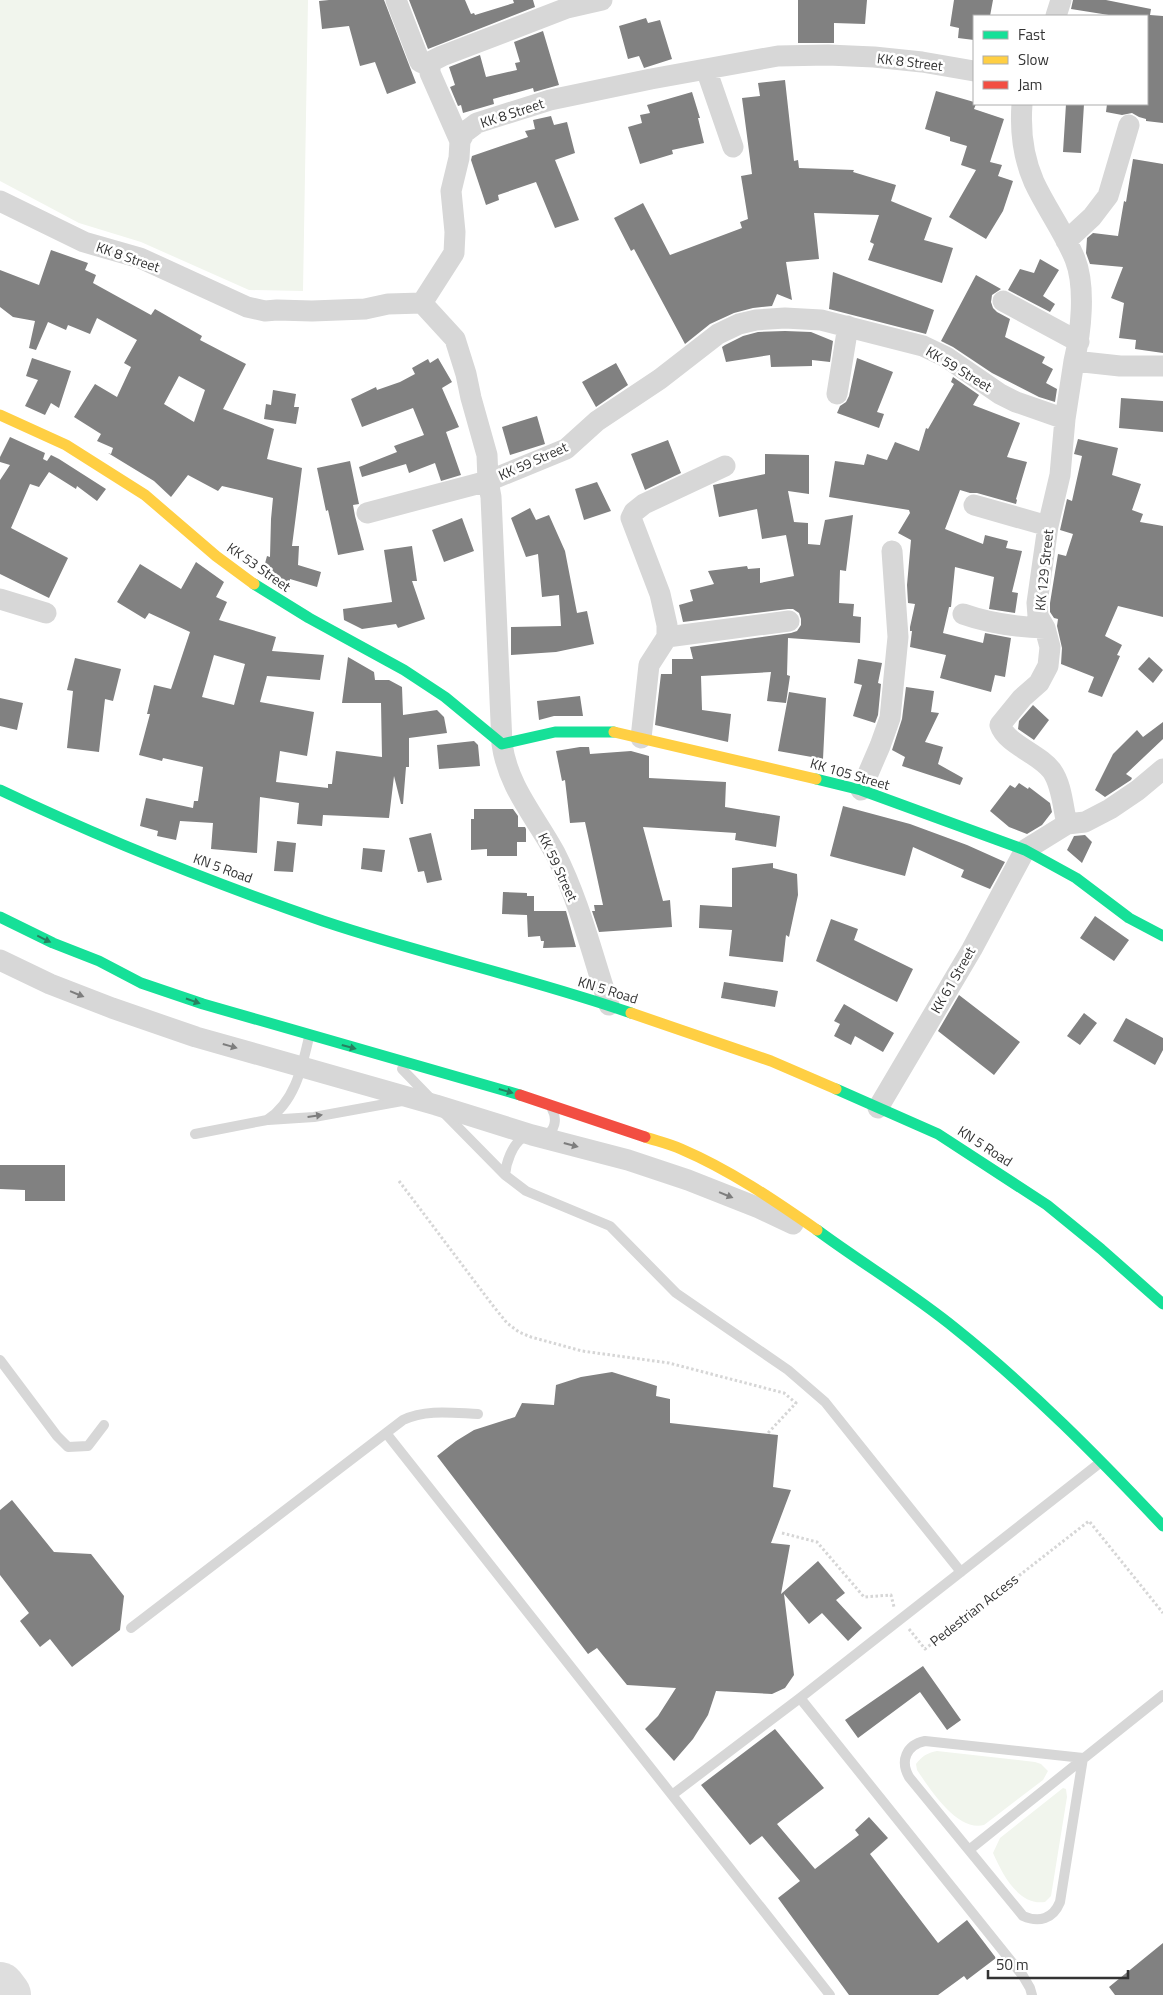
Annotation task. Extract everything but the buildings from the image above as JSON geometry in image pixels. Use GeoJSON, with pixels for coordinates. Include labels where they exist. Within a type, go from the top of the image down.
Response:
{"type":"FeatureCollection","features":[{"type":"Feature","properties":{"kind":"street"},"geometry":{"type":"LineString","coordinates":[[396,0],[420,62],[429,66]]}},
{"type":"Feature","properties":{"kind":"street"},"geometry":{"type":"LineString","coordinates":[[368,513],[488,481],[487,455],[455,339],[422,303],[454,253],[455,232],[452,191],[459,158],[460,141],[430,72],[430,62],[558,12],[602,0]]}},
{"type":"Feature","properties":{"kind":"street"},"geometry":{"type":"LineString","coordinates":[[1056,15],[1061,0]]}},
{"type":"Feature","properties":{"kind":"street","name":"KK 8 Street"},"geometry":{"type":"LineString","coordinates":[[460,141],[465,132],[477,123],[550,100],[778,56],[828,55],[874,57],[922,62],[973,71]]}},
{"type":"Feature","properties":{"kind":"street"},"geometry":{"type":"LineString","coordinates":[[706,69],[732,147]]}},
{"type":"Feature","properties":{"kind":"street","name":"KK 129 Street"},"geometry":{"type":"LineString","coordinates":[[1022,105],[1022,143],[1034,181],[1076,261],[1081,297],[1077,351],[1064,419],[1060,475],[1048,526],[1037,603],[1038,616],[1045,628],[1050,647],[1048,666],[1039,683],[1022,698],[1000,725],[1005,734],[1043,762],[1052,771],[1057,782],[1067,824]]}},
{"type":"Feature","properties":{"kind":"street"},"geometry":{"type":"LineString","coordinates":[[1066,241],[1092,217],[1108,196],[1129,125]]}},
{"type":"Feature","properties":{"kind":"street","name":"KK 8 Street"},"geometry":{"type":"LineString","coordinates":[[0,201],[84,242],[140,258],[247,307],[265,311],[365,309],[388,304],[422,303]]}},
{"type":"Feature","properties":{"kind":"street"},"geometry":{"type":"LineString","coordinates":[[1003,301],[1077,351],[1120,366],[1163,366]]}},
{"type":"Feature","properties":{"kind":"street","name":"KK 59 Street"},"geometry":{"type":"LineString","coordinates":[[609,1005],[571,890],[555,854],[516,790],[504,762],[492,514],[488,481],[566,449],[596,421],[660,379],[700,347],[729,328],[756,320],[785,318],[821,320],[923,346],[946,357],[1000,394],[1016,402],[1064,419]]}},
{"type":"Feature","properties":{"kind":"street"},"geometry":{"type":"LineString","coordinates":[[837,394],[848,326]]}},
{"type":"Feature","properties":{"kind":"street","name":"KK 53 Street"},"geometry":{"type":"LineString","coordinates":[[0,415],[66,445],[145,495],[244,578],[309,618],[404,670],[445,697],[502,744]]}},
{"type":"Feature","properties":{"kind":"street"},"geometry":{"type":"LineString","coordinates":[[641,738],[649,665],[667,638],[668,625],[660,594],[631,518],[634,512],[644,504],[725,466]]}},
{"type":"Feature","properties":{"kind":"street"},"geometry":{"type":"LineString","coordinates":[[974,505],[1048,526]]}},
{"type":"Feature","properties":{"kind":"street"},"geometry":{"type":"LineString","coordinates":[[861,790],[890,718],[898,637],[892,551]]}},
{"type":"Feature","properties":{"kind":"street"},"geometry":{"type":"LineString","coordinates":[[0,599],[46,613]]}},
{"type":"Feature","properties":{"kind":"street"},"geometry":{"type":"LineString","coordinates":[[963,614],[984,622],[1008,626],[1045,628]]}},
{"type":"Feature","properties":{"kind":"street"},"geometry":{"type":"LineString","coordinates":[[667,638],[789,621]]}},
{"type":"Feature","properties":{"kind":"street","name":"KK 105 Street"},"geometry":{"type":"LineString","coordinates":[[502,744],[556,732],[590,731],[622,733],[861,790],[942,818],[1025,850],[1076,878],[1129,918],[1163,936]]}},
{"type":"Feature","properties":{"kind":"street"},"geometry":{"type":"LineString","coordinates":[[1025,850],[1067,824],[1085,822],[1110,809],[1138,790],[1163,769]]}},
{"type":"Feature","properties":{"kind":"street","name":"KN 5 Road"},"geometry":{"type":"LineString","coordinates":[[0,790],[59,818],[174,866],[324,921],[609,1005],[771,1061],[938,1134],[1047,1205],[1101,1249],[1163,1304]]}},
{"type":"Feature","properties":{"kind":"street","name":"KK 61 Street"},"geometry":{"type":"LineString","coordinates":[[878,1108],[972,949],[1025,850]]}},
{"type":"Feature","properties":{"kind":"street"},"geometry":{"type":"LineString","coordinates":[[0,917],[53,943],[99,961],[141,984],[309,1036],[542,1102],[681,1149],[768,1196],[840,1247],[900,1286],[957,1330],[1034,1396],[1102,1461],[1163,1526]]}},
{"type":"Feature","properties":{"kind":"street"},"geometry":{"type":"LineString","coordinates":[[0,960],[50,984],[196,1037],[415,1098],[532,1135],[628,1160],[688,1180],[759,1208],[840,1247]]}},
{"type":"Feature","properties":{"kind":"lane"},"geometry":{"type":"LineString","coordinates":[[267,1120],[277,1114],[287,1103],[301,1066],[309,1036]]}},
{"type":"Feature","properties":{"kind":"lane"},"geometry":{"type":"LineString","coordinates":[[393,1059],[505,1175],[526,1191],[610,1226],[676,1293],[788,1370],[825,1402],[961,1572]]}},
{"type":"Feature","properties":{"kind":"lane"},"geometry":{"type":"LineString","coordinates":[[195,1134],[267,1120],[314,1117],[415,1098]]}},
{"type":"Feature","properties":{"kind":"lane"},"geometry":{"type":"LineString","coordinates":[[505,1175],[506,1164],[517,1143],[526,1136],[543,1136],[548,1133],[554,1124],[554,1113],[548,1104],[542,1102]]}},
{"type":"Feature","properties":{"kind":"lane"},"geometry":{"type":"LineString","coordinates":[[0,1360],[57,1436],[68,1447],[88,1446],[104,1425]]}},
{"type":"Feature","properties":{"kind":"lane"},"geometry":{"type":"LineString","coordinates":[[131,1628],[403,1420],[426,1412],[478,1414]]}},
{"type":"Feature","properties":{"kind":"lane"},"geometry":{"type":"LineString","coordinates":[[386,1432],[830,1995]]}},
{"type":"Feature","properties":{"kind":"lane"},"geometry":{"type":"LineString","coordinates":[[672,1795],[800,1698],[1102,1461]]}},
{"type":"Feature","properties":{"kind":"lane"},"geometry":{"type":"LineString","coordinates":[[968,1850],[1163,1695]]}},
{"type":"Feature","properties":{"kind":"lane"},"geometry":{"type":"LineString","coordinates":[[800,1698],[1024,1976],[1032,1995]]}},
{"type":"Feature","properties":{"kind":"lane"},"geometry":{"type":"LineString","coordinates":[[932,1741],[1083,1758],[1060,1902],[1052,1915],[1038,1920],[1024,1916],[968,1850],[909,1778],[906,1772],[905,1758],[911,1747],[917,1742],[932,1741]]}},
{"type":"Feature","properties":{"kind":"path"},"geometry":{"type":"LineString","coordinates":[[399,1181],[494,1307],[519,1332],[582,1351],[669,1363],[784,1393],[796,1403],[768,1433]]}},
{"type":"Feature","properties":{"kind":"path","name":"Pedestrian Access"},"geometry":{"type":"LineString","coordinates":[[782,1533],[817,1542],[864,1597],[891,1595],[893,1607],[925,1649],[1089,1521],[1163,1613]]}},
{"type":"Feature","properties":{"kind":"shaded area"},"geometry":{"type":"Polygon","coordinates":[[[0,0],[308,0],[303,291],[249,290],[141,242],[79,223],[0,181],[0,0]]]}},
{"type":"Feature","properties":{"kind":"shaded area"},"geometry":{"type":"Polygon","coordinates":[[[937,1751],[1035,1762],[1041,1764],[1048,1771],[1043,1780],[984,1825],[974,1825],[954,1816],[937,1798],[917,1770],[916,1764],[920,1759],[937,1751]]]}},
{"type":"Feature","properties":{"kind":"shaded area"},"geometry":{"type":"Polygon","coordinates":[[[1063,1788],[1066,1789],[1067,1797],[1051,1896],[1045,1902],[1035,1902],[1019,1894],[1012,1886],[1001,1870],[993,1853],[1000,1838],[1063,1788]]]}},
{"type":"Feature","properties":{"kind":"taxiway"},"geometry":{"type":"LineString","coordinates":[[0,1987],[6,1995]]}},
{"type":"Feature","properties":{"kind":"traffic: fast"},"geometry":{"type":"LineString","coordinates":[[254,584],[309,618],[404,670],[445,697],[502,744],[555,732],[614,732]]}},
{"type":"Feature","properties":{"kind":"traffic: fast"},"geometry":{"type":"LineString","coordinates":[[816,779],[861,790],[1025,850],[1076,878],[1129,918],[1163,936]]}},
{"type":"Feature","properties":{"kind":"traffic: fast"},"geometry":{"type":"LineString","coordinates":[[0,790],[119,843],[282,907],[400,945],[593,1000],[631,1013]]}},
{"type":"Feature","properties":{"kind":"traffic: fast"},"geometry":{"type":"LineString","coordinates":[[0,917],[53,943],[99,961],[141,983],[203,1004],[520,1095]]}},
{"type":"Feature","properties":{"kind":"traffic: fast"},"geometry":{"type":"LineString","coordinates":[[836,1089],[938,1134],[1047,1205],[1101,1249],[1163,1304]]}},
{"type":"Feature","properties":{"kind":"traffic: fast"},"geometry":{"type":"LineString","coordinates":[[817,1230],[922,1303],[1011,1375],[1063,1424],[1163,1526]]}},
{"type":"Feature","properties":{"kind":"traffic: slow"},"geometry":{"type":"LineString","coordinates":[[0,415],[66,445],[145,495],[216,556],[254,584]]}},
{"type":"Feature","properties":{"kind":"traffic: slow"},"geometry":{"type":"LineString","coordinates":[[614,732],[816,779]]}},
{"type":"Feature","properties":{"kind":"traffic: slow"},"geometry":{"type":"LineString","coordinates":[[631,1013],[771,1061],[836,1089]]}},
{"type":"Feature","properties":{"kind":"traffic: slow"},"geometry":{"type":"LineString","coordinates":[[645,1137],[677,1147],[717,1166],[817,1230]]}},
{"type":"Feature","properties":{"kind":"traffic: jam"},"geometry":{"type":"LineString","coordinates":[[520,1095],[645,1137]]}}]}
